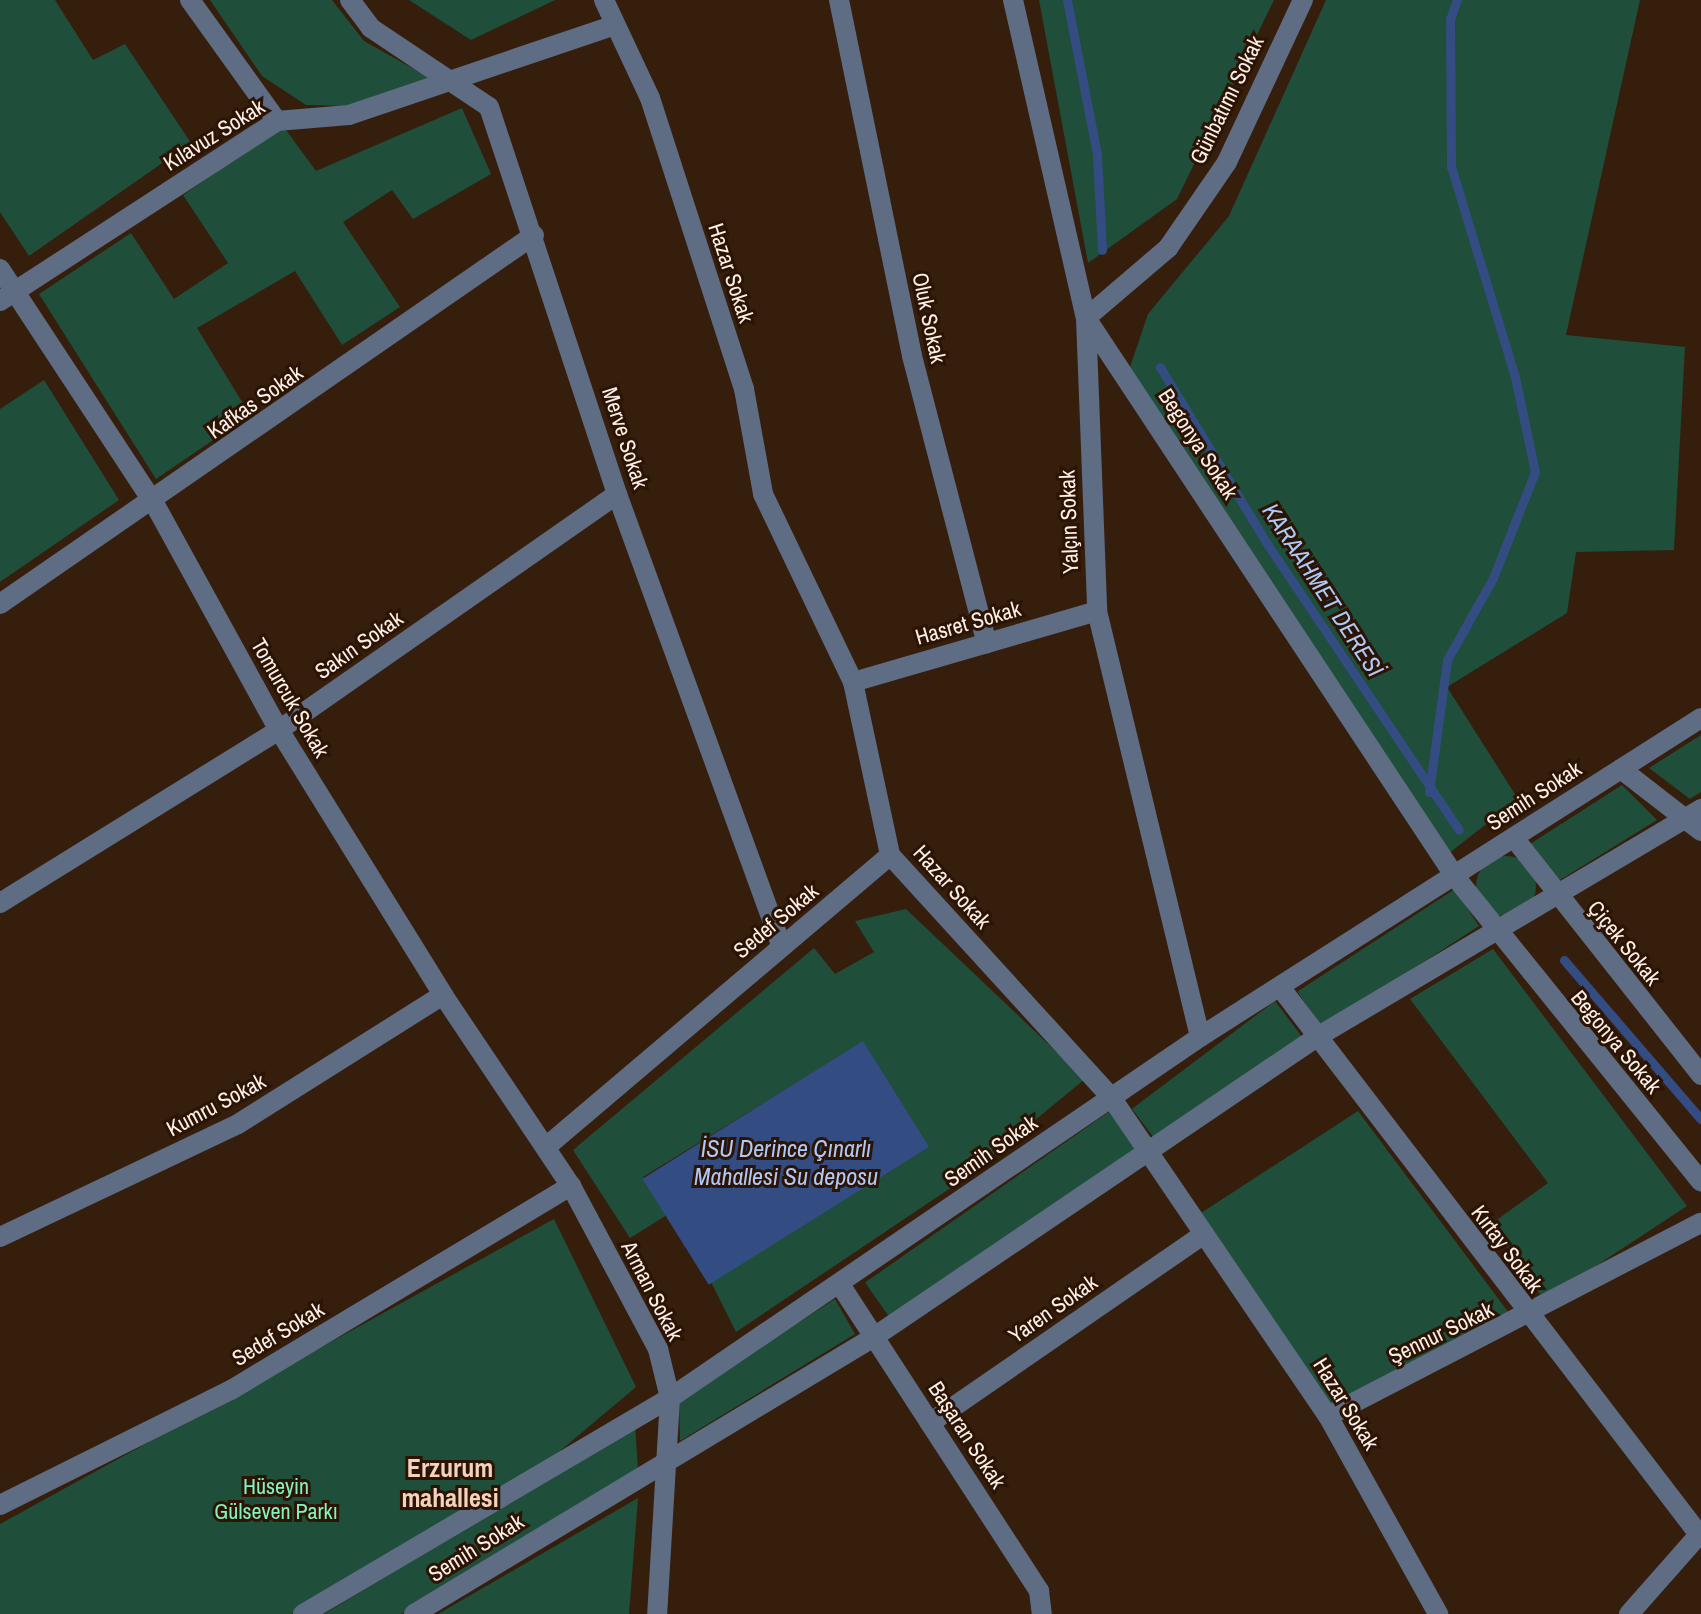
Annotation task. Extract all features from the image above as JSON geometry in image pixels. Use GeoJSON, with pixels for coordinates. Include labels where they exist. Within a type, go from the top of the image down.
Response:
{"type":"FeatureCollection","features":[{"type":"Feature","properties":{"kind":"street"},"geometry":{"type":"LineString","coordinates":[[190,0],[277,121]]}},
{"type":"Feature","properties":{"kind":"street","name":"Merve Sokak"},"geometry":{"type":"LineString","coordinates":[[350,0],[371,28],[450,77],[489,107],[534,235],[617,494],[782,947]]}},
{"type":"Feature","properties":{"kind":"street","name":"Hazar Sokak"},"geometry":{"type":"LineString","coordinates":[[604,0],[650,98],[744,389],[763,494],[853,682],[890,855],[1111,1097],[1328,1416],[1438,1614]]}},
{"type":"Feature","properties":{"kind":"street","name":"Oluk Sokak"},"geometry":{"type":"LineString","coordinates":[[839,0],[912,356],[987,643]]}},
{"type":"Feature","properties":{"kind":"street","name":"Yalçın Sokak"},"geometry":{"type":"LineString","coordinates":[[1013,0],[1086,318],[1097,611],[1200,1037]]}},
{"type":"Feature","properties":{"kind":"street","name":"Günbatımı Sokak"},"geometry":{"type":"LineString","coordinates":[[1086,318],[1168,248],[1227,162],[1303,0]]}},
{"type":"Feature","properties":{"kind":"street","name":"Kılavuz Sokak"},"geometry":{"type":"LineString","coordinates":[[8,296],[277,121],[349,115],[450,77],[615,25]]}},
{"type":"Feature","properties":{"kind":"street","name":"Kafkas Sokak"},"geometry":{"type":"LineString","coordinates":[[0,604],[154,503],[534,235]]}},
{"type":"Feature","properties":{"kind":"street","name":"Tomurcuk Sokak"},"geometry":{"type":"LineString","coordinates":[[0,269],[8,296],[154,503],[279,730],[443,995],[546,1147]]}},
{"type":"Feature","properties":{"kind":"street","name":"Begonya Sokak"},"geometry":{"type":"LineString","coordinates":[[1086,318],[1456,878],[1495,932],[1701,1182]]}},
{"type":"Feature","properties":{"kind":"street","name":"Sakın Sokak"},"geometry":{"type":"LineString","coordinates":[[0,903],[279,730],[617,494]]}},
{"type":"Feature","properties":{"kind":"street","name":"Hasret Sokak"},"geometry":{"type":"LineString","coordinates":[[853,682],[1097,611]]}},
{"type":"Feature","properties":{"kind":"street","name":"Semih Sokak"},"geometry":{"type":"LineString","coordinates":[[303,1614],[670,1398],[841,1286],[1200,1037],[1456,878],[1701,718]]}},
{"type":"Feature","properties":{"kind":"street"},"geometry":{"type":"LineString","coordinates":[[1621,769],[1696,820]]}},
{"type":"Feature","properties":{"kind":"street","name":"Semih Sokak"},"geometry":{"type":"LineString","coordinates":[[414,1614],[668,1458],[874,1337],[1317,1037],[1555,897],[1696,820]]}},
{"type":"Feature","properties":{"kind":"street","name":"Çiçek Sokak"},"geometry":{"type":"LineString","coordinates":[[1514,838],[1555,897],[1701,1075]]}},
{"type":"Feature","properties":{"kind":"street"},"geometry":{"type":"LineString","coordinates":[[1513,851],[1536,868],[1538,899],[1524,915],[1505,921],[1478,907],[1470,881],[1485,857],[1513,851]]}},
{"type":"Feature","properties":{"kind":"street","name":"Sedef Sokak"},"geometry":{"type":"LineString","coordinates":[[546,1147],[890,855]]}},
{"type":"Feature","properties":{"kind":"street","name":"Kırtay Sokak"},"geometry":{"type":"LineString","coordinates":[[1280,987],[1698,1538],[1629,1614]]}},
{"type":"Feature","properties":{"kind":"street","name":"Kumru Sokak"},"geometry":{"type":"LineString","coordinates":[[0,1237],[238,1124],[443,995]]}},
{"type":"Feature","properties":{"kind":"street","name":"Arman Sokak"},"geometry":{"type":"LineString","coordinates":[[546,1147],[571,1186],[658,1349],[670,1398],[657,1614]]}},
{"type":"Feature","properties":{"kind":"street","name":"Sedef Sokak"},"geometry":{"type":"LineString","coordinates":[[0,1505],[231,1390],[571,1186]]}},
{"type":"Feature","properties":{"kind":"street","name":"Şennur Sokak"},"geometry":{"type":"LineString","coordinates":[[1328,1416],[1528,1317],[1701,1223]]}},
{"type":"Feature","properties":{"kind":"street","name":"Yaren Sokak"},"geometry":{"type":"LineString","coordinates":[[930,1423],[1204,1234]]}},
{"type":"Feature","properties":{"kind":"street","name":"Başaran Sokak"},"geometry":{"type":"LineString","coordinates":[[841,1286],[1039,1591],[1042,1614]]}},
{"type":"Feature","properties":{"kind":"green space"},"geometry":{"type":"Polygon","coordinates":[[[0,0],[55,0],[93,60],[125,44],[191,143],[29,256],[0,212],[0,0]]]}},
{"type":"Feature","properties":{"kind":"green space"},"geometry":{"type":"Polygon","coordinates":[[[210,0],[332,0],[364,41],[430,78],[352,106],[306,105],[262,76],[210,0]]]}},
{"type":"Feature","properties":{"kind":"green space"},"geometry":{"type":"Polygon","coordinates":[[[409,0],[555,0],[471,40],[409,0]]]}},
{"type":"Feature","properties":{"kind":"green space"},"geometry":{"type":"Polygon","coordinates":[[[1039,0],[1274,0],[1177,199],[1088,263],[1039,0]]]}},
{"type":"Feature","properties":{"kind":"green space"},"geometry":{"type":"Polygon","coordinates":[[[1326,0],[1640,0],[1566,335],[1685,347],[1674,550],[1576,552],[1567,613],[1447,687],[1518,799],[1443,858],[1126,379],[1148,314],[1229,216],[1326,0]]]}},
{"type":"Feature","properties":{"kind":"green space"},"geometry":{"type":"Polygon","coordinates":[[[462,108],[491,174],[413,219],[392,190],[343,222],[400,307],[342,345],[295,271],[197,328],[250,415],[156,479],[39,294],[131,233],[174,299],[228,263],[183,195],[283,126],[316,171],[462,108]]]}},
{"type":"Feature","properties":{"kind":"green space"},"geometry":{"type":"Polygon","coordinates":[[[44,380],[119,500],[0,582],[0,409],[44,380]]]}},
{"type":"Feature","properties":{"kind":"green space"},"geometry":{"type":"Polygon","coordinates":[[[1701,735],[1701,792],[1690,799],[1649,768],[1701,735]]]}},
{"type":"Feature","properties":{"kind":"green space"},"geometry":{"type":"Polygon","coordinates":[[[1622,785],[1657,820],[1560,880],[1530,844],[1622,785]]]}},
{"type":"Feature","properties":{"kind":"green space"},"geometry":{"type":"Polygon","coordinates":[[[1506,856],[1518,858],[1527,865],[1534,874],[1534,898],[1527,907],[1518,914],[1506,916],[1494,914],[1485,907],[1478,898],[1476,886],[1478,874],[1485,865],[1494,858],[1506,856]]]}},
{"type":"Feature","properties":{"kind":"green space"},"geometry":{"type":"Polygon","coordinates":[[[1455,889],[1479,926],[1321,1028],[1297,991],[1455,889]]]}},
{"type":"Feature","properties":{"kind":"green space"},"geometry":{"type":"Polygon","coordinates":[[[906,909],[1085,1079],[961,1181],[736,1332],[711,1282],[929,1147],[863,1042],[643,1177],[667,1215],[630,1238],[573,1150],[814,948],[835,974],[874,952],[855,921],[906,909]]]}},
{"type":"Feature","properties":{"kind":"green space"},"geometry":{"type":"Polygon","coordinates":[[[1493,949],[1687,1206],[1544,1300],[1491,1224],[1548,1183],[1410,999],[1493,949]]]}},
{"type":"Feature","properties":{"kind":"green space"},"geometry":{"type":"Polygon","coordinates":[[[1275,1001],[1302,1037],[1159,1145],[1132,1109],[1275,1001]]]}},
{"type":"Feature","properties":{"kind":"green space"},"geometry":{"type":"Polygon","coordinates":[[[1110,1111],[1137,1150],[892,1321],[865,1282],[1110,1111]]]}},
{"type":"Feature","properties":{"kind":"green space"},"geometry":{"type":"Polygon","coordinates":[[[1358,1111],[1509,1313],[1328,1408],[1201,1213],[1358,1111]]]}},
{"type":"Feature","properties":{"kind":"green space","name":"Hüseyin Gülseven Parkı"},"geometry":{"type":"Polygon","coordinates":[[[554,1219],[636,1387],[548,1461],[291,1614],[0,1614],[0,1524],[554,1219]]]}},
{"type":"Feature","properties":{"kind":"green space"},"geometry":{"type":"Polygon","coordinates":[[[835,1299],[855,1334],[680,1441],[679,1400],[835,1299]]]}},
{"type":"Feature","properties":{"kind":"green space"},"geometry":{"type":"Polygon","coordinates":[[[635,1425],[638,1470],[401,1614],[324,1614],[635,1425]]]}},
{"type":"Feature","properties":{"kind":"green space"},"geometry":{"type":"Polygon","coordinates":[[[638,1498],[629,1614],[438,1614],[638,1498]]]}},
{"type":"Feature","properties":{"kind":"water","name":"İSU Derince Çınarlı Mahallesi Su deposu"},"geometry":{"type":"Polygon","coordinates":[[[863,1041],[929,1147],[709,1285],[643,1179],[863,1041]]]}},
{"type":"Feature","properties":{"kind":"waterway","name":"KARAAHMET DERESİ"},"geometry":{"type":"LineString","coordinates":[[1067,0],[1097,155],[1102,250]]}},
{"type":"Feature","properties":{"kind":"waterway"},"geometry":{"type":"LineString","coordinates":[[1429,792],[1447,660],[1493,578],[1535,472],[1515,377],[1451,167],[1450,19],[1457,0]]}},
{"type":"Feature","properties":{"kind":"waterway","name":"KARAAHMET DERESİ"},"geometry":{"type":"LineString","coordinates":[[1160,367],[1264,539],[1459,830]]}},
{"type":"Feature","properties":{"kind":"waterway","name":"KARAAHMET DERESİ"},"geometry":{"type":"LineString","coordinates":[[1564,960],[1701,1119]]}},
{"type":"Feature","properties":{"kind":"district","name":"Erzurum mahallesi"},"geometry":{"type":"Point","coordinates":[450,1483]}}]}
